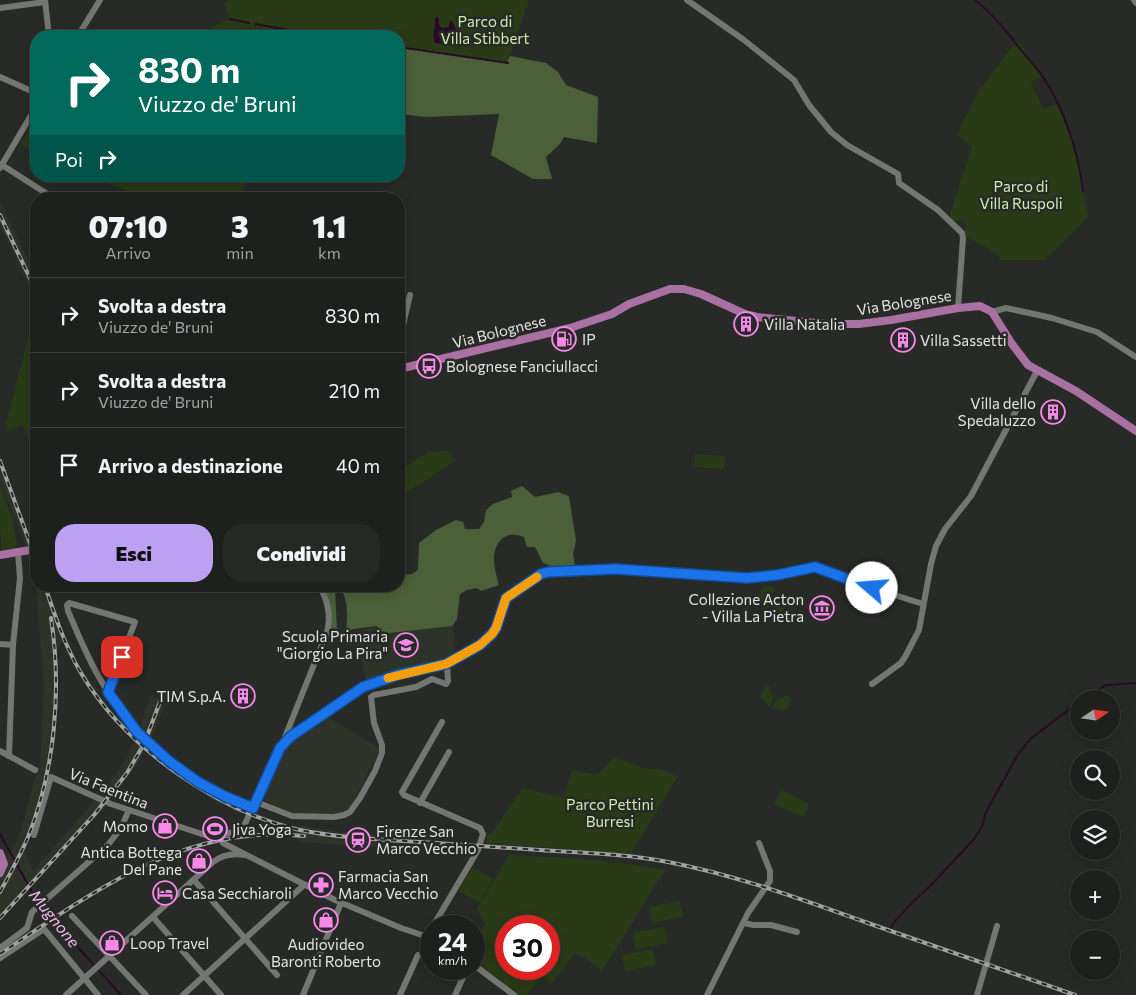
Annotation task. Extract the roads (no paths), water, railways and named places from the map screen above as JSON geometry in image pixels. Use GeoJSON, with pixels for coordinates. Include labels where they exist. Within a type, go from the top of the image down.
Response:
{"type":"FeatureCollection","features":[{"type":"Feature","properties":{"kind":"main road","name":"Via Bolognese"},"geometry":{"type":"LineString","coordinates":[[405,366],[570,328],[670,289],[684,289],[701,294],[745,314],[757,317],[827,324],[859,324],[980,306],[992,312]]}},
{"type":"Feature","properties":{"kind":"main road"},"geometry":{"type":"LineString","coordinates":[[992,312],[1025,362],[1037,371],[1076,390],[1136,430]]}},
{"type":"Feature","properties":{"kind":"main road"},"geometry":{"type":"LineString","coordinates":[[0,555],[30,550]]}},
{"type":"Feature","properties":{"kind":"main road"},"geometry":{"type":"LineString","coordinates":[[0,853],[4,864],[0,873]]}},
{"type":"Feature","properties":{"kind":"street"},"geometry":{"type":"LineString","coordinates":[[82,30],[100,0]]}},
{"type":"Feature","properties":{"kind":"street"},"geometry":{"type":"LineString","coordinates":[[687,0],[744,40],[794,80],[814,111],[831,132],[847,145],[898,174],[900,183],[954,224],[963,238],[958,308]]}},
{"type":"Feature","properties":{"kind":"street"},"geometry":{"type":"LineString","coordinates":[[0,8],[45,1],[48,30]]}},
{"type":"Feature","properties":{"kind":"street"},"geometry":{"type":"LineString","coordinates":[[0,77],[30,90]]}},
{"type":"Feature","properties":{"kind":"street"},"geometry":{"type":"LineString","coordinates":[[30,117],[1,167],[43,192]]}},
{"type":"Feature","properties":{"kind":"street"},"geometry":{"type":"LineString","coordinates":[[405,316],[410,295]]}},
{"type":"Feature","properties":{"kind":"street"},"geometry":{"type":"LineString","coordinates":[[992,312],[1006,308],[1052,318],[1097,332],[1136,357]]}},
{"type":"Feature","properties":{"kind":"street"},"geometry":{"type":"LineString","coordinates":[[872,684],[901,662],[919,630],[930,564],[939,539],[971,496],[1037,371]]}},
{"type":"Feature","properties":{"kind":"street"},"geometry":{"type":"LineString","coordinates":[[8,756],[14,645],[22,552]]}},
{"type":"Feature","properties":{"kind":"street"},"geometry":{"type":"LineString","coordinates":[[280,748],[287,740],[315,719],[367,685],[397,675],[446,664],[480,645],[492,634],[506,598],[541,574],[548,572],[616,569],[737,577],[777,575],[815,567],[841,578],[923,604]]}},
{"type":"Feature","properties":{"kind":"street"},"geometry":{"type":"LineString","coordinates":[[254,805],[280,748],[327,632],[329,618],[321,592]]}},
{"type":"Feature","properties":{"kind":"street"},"geometry":{"type":"LineString","coordinates":[[108,692],[135,622],[70,602],[67,605],[68,611],[92,666],[108,692],[137,732],[154,748],[198,782],[224,796],[292,816],[334,817],[350,812],[375,771],[382,753],[382,745],[374,722],[371,697],[367,685]]}},
{"type":"Feature","properties":{"kind":"street"},"geometry":{"type":"LineString","coordinates":[[0,644],[14,645]]}},
{"type":"Feature","properties":{"kind":"street"},"geometry":{"type":"LineString","coordinates":[[371,697],[416,687],[432,679],[446,684],[448,681],[446,664]]}},
{"type":"Feature","properties":{"kind":"street"},"geometry":{"type":"LineString","coordinates":[[440,915],[478,850],[483,833],[480,828],[404,796],[402,792],[442,722]]}},
{"type":"Feature","properties":{"kind":"street"},"geometry":{"type":"LineString","coordinates":[[0,751],[35,770]]}},
{"type":"Feature","properties":{"kind":"street"},"geometry":{"type":"LineString","coordinates":[[420,803],[449,752]]}},
{"type":"Feature","properties":{"kind":"street","name":"Via Faentina"},"geometry":{"type":"LineString","coordinates":[[34,835],[51,777],[111,804],[213,837],[240,830],[246,824],[254,805]]}},
{"type":"Feature","properties":{"kind":"street"},"geometry":{"type":"LineString","coordinates":[[0,948],[27,928],[32,912],[108,845],[123,824],[129,810]]}},
{"type":"Feature","properties":{"kind":"street"},"geometry":{"type":"LineString","coordinates":[[223,842],[304,886],[401,928],[420,932]]}},
{"type":"Feature","properties":{"kind":"street"},"geometry":{"type":"LineString","coordinates":[[707,995],[748,913],[771,879],[770,871],[758,843]]}},
{"type":"Feature","properties":{"kind":"street"},"geometry":{"type":"LineString","coordinates":[[66,995],[218,858],[232,854],[245,855]]}},
{"type":"Feature","properties":{"kind":"street"},"geometry":{"type":"LineString","coordinates":[[194,880],[277,975]]}},
{"type":"Feature","properties":{"kind":"street"},"geometry":{"type":"LineString","coordinates":[[183,995],[304,886]]}},
{"type":"Feature","properties":{"kind":"street"},"geometry":{"type":"LineString","coordinates":[[303,995],[341,902]]}},
{"type":"Feature","properties":{"kind":"street"},"geometry":{"type":"LineString","coordinates":[[72,916],[106,959],[146,995]]}},
{"type":"Feature","properties":{"kind":"street"},"geometry":{"type":"LineString","coordinates":[[153,918],[221,995]]}},
{"type":"Feature","properties":{"kind":"street"},"geometry":{"type":"LineString","coordinates":[[744,923],[771,925],[797,932]]}},
{"type":"Feature","properties":{"kind":"street"},"geometry":{"type":"LineString","coordinates":[[977,995],[997,926]]}},
{"type":"Feature","properties":{"kind":"street"},"geometry":{"type":"LineString","coordinates":[[0,958],[44,929],[98,995]]}},
{"type":"Feature","properties":{"kind":"street"},"geometry":{"type":"LineString","coordinates":[[400,995],[418,956]]}},
{"type":"Feature","properties":{"kind":"street"},"geometry":{"type":"LineString","coordinates":[[485,973],[514,995]]}},
{"type":"Feature","properties":{"kind":"street"},"geometry":{"type":"LineString","coordinates":[[455,995],[462,980]]}},
{"type":"Feature","properties":{"kind":"waterway"},"geometry":{"type":"LineString","coordinates":[[975,0],[1005,30],[1040,73],[1051,90],[1064,118],[1074,147],[1083,191]]}},
{"type":"Feature","properties":{"kind":"waterway"},"geometry":{"type":"LineString","coordinates":[[230,19],[249,23]]}},
{"type":"Feature","properties":{"kind":"waterway"},"geometry":{"type":"LineString","coordinates":[[255,24],[288,30]]}},
{"type":"Feature","properties":{"kind":"waterway"},"geometry":{"type":"LineString","coordinates":[[405,48],[508,63]]}},
{"type":"Feature","properties":{"kind":"waterway"},"geometry":{"type":"LineString","coordinates":[[1098,690],[1106,685],[1136,683]]}},
{"type":"Feature","properties":{"kind":"waterway"},"geometry":{"type":"LineString","coordinates":[[891,928],[894,922],[975,838],[982,826],[986,812],[1017,756],[1030,739],[1070,709]]}},
{"type":"Feature","properties":{"kind":"waterway","name":"Mugnone"},"geometry":{"type":"LineString","coordinates":[[0,834],[38,903],[121,995]]}},
{"type":"Feature","properties":{"kind":"railway"},"geometry":{"type":"LineString","coordinates":[[0,215],[30,278]]}},
{"type":"Feature","properties":{"kind":"railway"},"geometry":{"type":"LineString","coordinates":[[0,461],[30,543]]}},
{"type":"Feature","properties":{"kind":"railway"},"geometry":{"type":"LineString","coordinates":[[47,592],[75,663],[100,700],[122,726],[147,750],[205,791],[237,808],[268,821],[300,830],[339,836],[620,855],[693,867],[792,896],[1075,995]]}},
{"type":"Feature","properties":{"kind":"railway"},"geometry":{"type":"LineString","coordinates":[[0,892],[28,837],[45,784],[54,729],[56,701],[56,673],[51,618]]}},
{"type":"Feature","properties":{"kind":"railway"},"geometry":{"type":"LineString","coordinates":[[146,739],[161,699]]}},
{"type":"Feature","properties":{"kind":"railway"},"geometry":{"type":"LineString","coordinates":[[0,918],[94,815],[127,773],[141,749]]}},
{"type":"Feature","properties":{"kind":"railway"},"geometry":{"type":"LineString","coordinates":[[0,954],[106,886],[142,867],[180,851],[219,840],[261,835],[304,836]]}},
{"type":"Feature","properties":{"kind":"place","name":"Villa Natalia"},"geometry":{"type":"Point","coordinates":[746,324]}},
{"type":"Feature","properties":{"kind":"place","name":"IP"},"geometry":{"type":"Point","coordinates":[564,339]}},
{"type":"Feature","properties":{"kind":"place","name":"Villa Sassetti"},"geometry":{"type":"Point","coordinates":[903,340]}},
{"type":"Feature","properties":{"kind":"place","name":"Bolognese Fanciullacci"},"geometry":{"type":"Point","coordinates":[429,366]}},
{"type":"Feature","properties":{"kind":"place","name":"Villa dello Spedaluzzo"},"geometry":{"type":"Point","coordinates":[1053,412]}},
{"type":"Feature","properties":{"kind":"place","name":"Collezione Acton - Villa La Pietra"},"geometry":{"type":"Point","coordinates":[822,608]}},
{"type":"Feature","properties":{"kind":"place","name":"Scuola Primaria \"Giorgio La Pira\""},"geometry":{"type":"Point","coordinates":[406,645]}},
{"type":"Feature","properties":{"kind":"place","name":"TIM S.p.A."},"geometry":{"type":"Point","coordinates":[243,696]}},
{"type":"Feature","properties":{"kind":"place","name":"Momo"},"geometry":{"type":"Point","coordinates":[165,826]}},
{"type":"Feature","properties":{"kind":"place","name":"Jiva Yoga"},"geometry":{"type":"Point","coordinates":[215,829]}},
{"type":"Feature","properties":{"kind":"place","name":"Firenze San Marco Vecchio"},"geometry":{"type":"Point","coordinates":[358,840]}},
{"type":"Feature","properties":{"kind":"place","name":"Antica Bottega Del Pane"},"geometry":{"type":"Point","coordinates":[199,861]}},
{"type":"Feature","properties":{"kind":"place","name":"Farmacia San Marco Vecchio"},"geometry":{"type":"Point","coordinates":[321,885]}},
{"type":"Feature","properties":{"kind":"place","name":"Casa Secchiaroli"},"geometry":{"type":"Point","coordinates":[165,893]}},
{"type":"Feature","properties":{"kind":"place","name":"Audiovideo Baronti Roberto"},"geometry":{"type":"Point","coordinates":[326,920]}},
{"type":"Feature","properties":{"kind":"place","name":"Loop Travel"},"geometry":{"type":"Point","coordinates":[112,943]}},
{"type":"Feature","properties":{"kind":"park label","name":"Parco di Villa Stibbert"},"geometry":{"type":"Point","coordinates":[485,30]}},
{"type":"Feature","properties":{"kind":"park label","name":"Parco di Villa Ruspoli"},"geometry":{"type":"Point","coordinates":[1021,194]}},
{"type":"Feature","properties":{"kind":"park label","name":"Parco Pettini Burresi"},"geometry":{"type":"Point","coordinates":[610,812]}}]}
